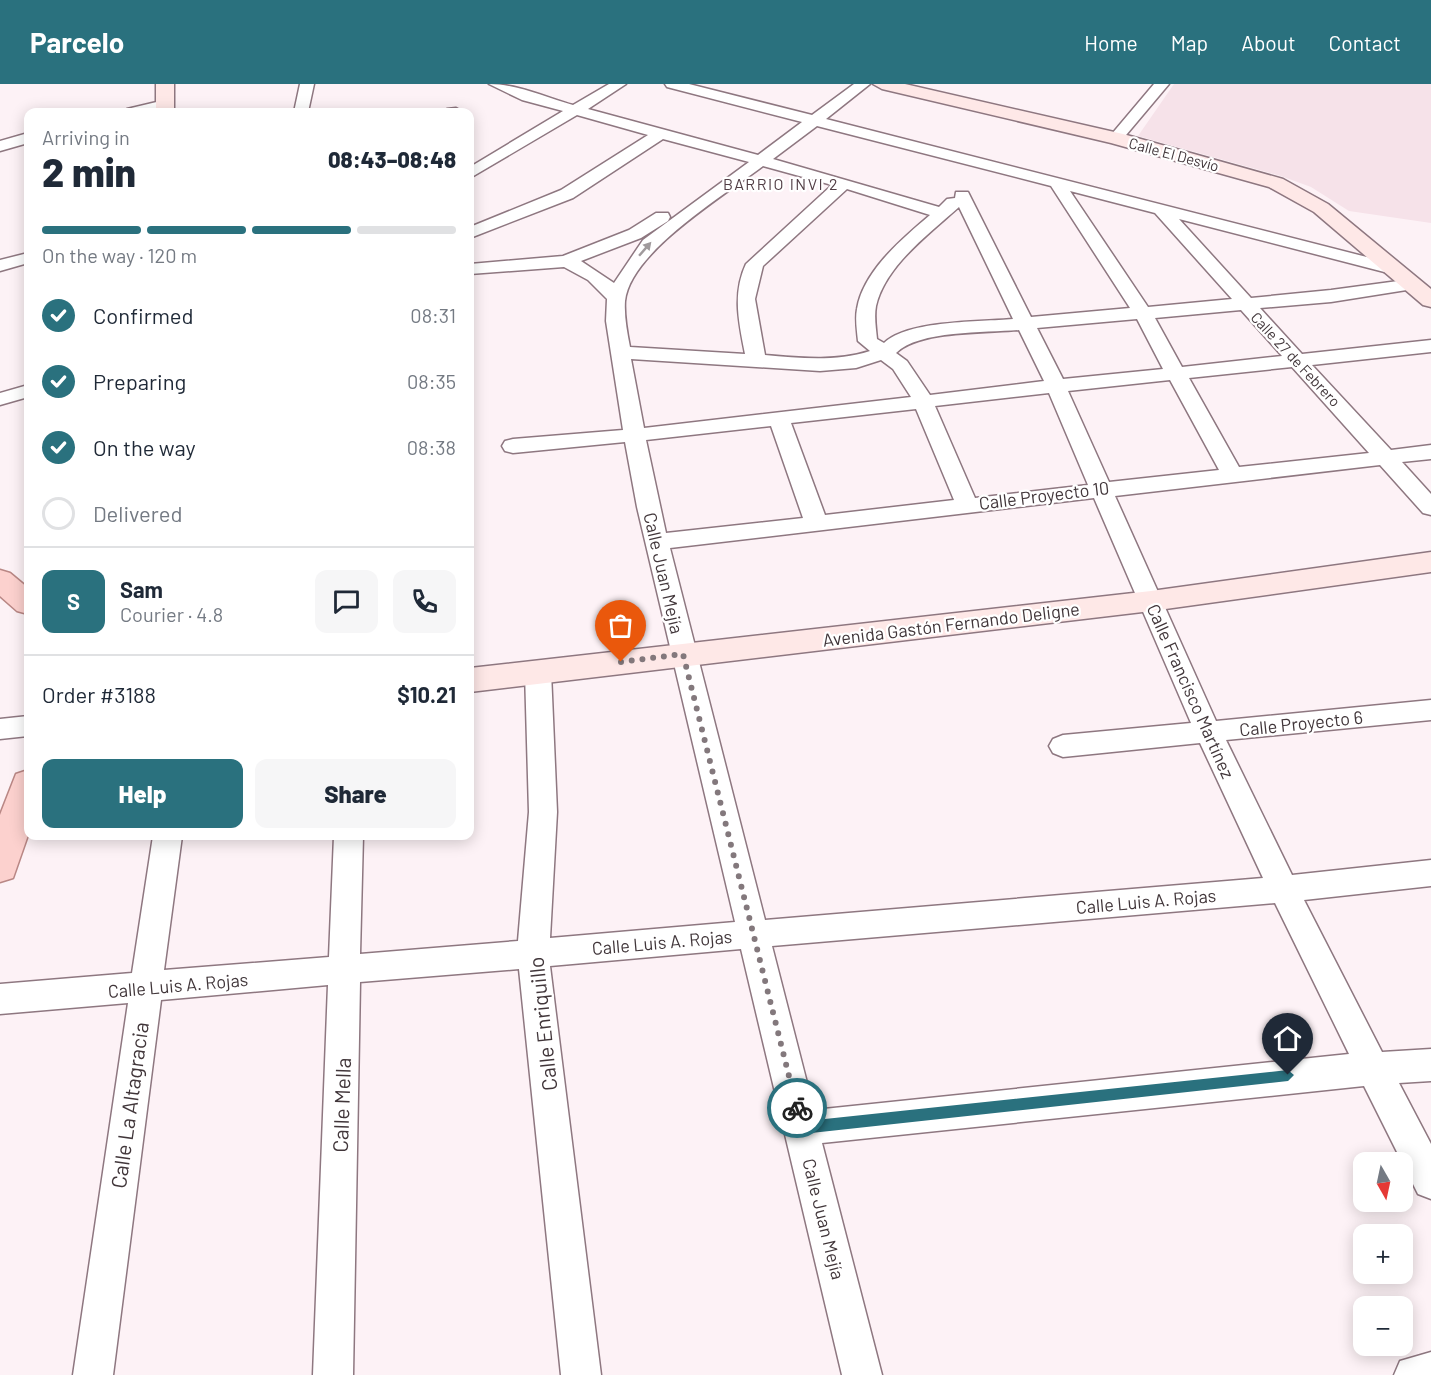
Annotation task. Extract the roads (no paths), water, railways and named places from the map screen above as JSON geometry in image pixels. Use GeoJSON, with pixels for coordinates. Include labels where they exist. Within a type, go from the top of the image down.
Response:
{"type":"FeatureCollection","features":[{"type":"Feature","properties":{"kind":"main road"},"geometry":{"type":"LineString","coordinates":[[0,580],[24,601]]}},
{"type":"Feature","properties":{"kind":"main road"},"geometry":{"type":"LineString","coordinates":[[0,867],[24,796]]}},
{"type":"Feature","properties":{"kind":"street"},"geometry":{"type":"LineString","coordinates":[[165,84],[165,108]]}},
{"type":"Feature","properties":{"kind":"street"},"geometry":{"type":"LineString","coordinates":[[302,108],[307,84]]}},
{"type":"Feature","properties":{"kind":"street"},"geometry":{"type":"LineString","coordinates":[[496,84],[527,97],[844,183],[942,213]]}},
{"type":"Feature","properties":{"kind":"street"},"geometry":{"type":"LineString","coordinates":[[474,171],[619,84]]}},
{"type":"Feature","properties":{"kind":"street"},"geometry":{"type":"LineString","coordinates":[[672,84],[1396,270]]}},
{"type":"Feature","properties":{"kind":"street","name":"Calle Juan Mejía"},"geometry":{"type":"LineString","coordinates":[[842,84],[759,161],[649,244],[628,272],[616,299],[621,352],[657,542],[862,1375]]}},
{"type":"Feature","properties":{"kind":"street","name":"Calle Juan Mejía"},"geometry":{"type":"LineString","coordinates":[[474,269],[566,261],[606,247],[654,223],[741,156],[863,84]]}},
{"type":"Feature","properties":{"kind":"street","name":"Calle El Desvío"},"geometry":{"type":"LineString","coordinates":[[882,84],[1116,138],[1276,183],[1321,208],[1431,300]]}},
{"type":"Feature","properties":{"kind":"street"},"geometry":{"type":"LineString","coordinates":[[1116,138],[1156,85]]}},
{"type":"Feature","properties":{"kind":"street"},"geometry":{"type":"LineString","coordinates":[[474,231],[567,194],[660,134]]}},
{"type":"Feature","properties":{"kind":"street"},"geometry":{"type":"LineString","coordinates":[[0,146],[24,139]]}},
{"type":"Feature","properties":{"kind":"street"},"geometry":{"type":"LineString","coordinates":[[967,504],[924,402],[900,365],[868,341],[866,306],[881,277],[905,247],[990,167]]}},
{"type":"Feature","properties":{"kind":"street"},"geometry":{"type":"LineString","coordinates":[[1056,182],[1142,312],[1178,373],[1232,474]]}},
{"type":"Feature","properties":{"kind":"street"},"geometry":{"type":"LineString","coordinates":[[756,361],[745,293],[747,278],[755,264],[844,183]]}},
{"type":"Feature","properties":{"kind":"street","name":"Calle Francisco Martínez"},"geometry":{"type":"LineString","coordinates":[[962,195],[1056,386],[1099,489],[1208,732],[1283,889],[1431,1181]]}},
{"type":"Feature","properties":{"kind":"street","name":"Calle 27 de Febrero"},"geometry":{"type":"LineString","coordinates":[[1161,210],[1431,508]]}},
{"type":"Feature","properties":{"kind":"street"},"geometry":{"type":"LineString","coordinates":[[0,266],[24,259]]}},
{"type":"Feature","properties":{"kind":"street"},"geometry":{"type":"LineString","coordinates":[[566,261],[599,279],[608,286],[616,299]]}},
{"type":"Feature","properties":{"kind":"street"},"geometry":{"type":"LineString","coordinates":[[621,352],[820,365],[856,362],[885,353],[896,342],[921,333],[1331,296],[1413,284]]}},
{"type":"Feature","properties":{"kind":"street"},"geometry":{"type":"LineString","coordinates":[[513,446],[636,435],[1056,386],[1431,346]]}},
{"type":"Feature","properties":{"kind":"street"},"geometry":{"type":"LineString","coordinates":[[0,399],[24,392]]}},
{"type":"Feature","properties":{"kind":"street"},"geometry":{"type":"LineString","coordinates":[[779,418],[816,522]]}},
{"type":"Feature","properties":{"kind":"street","name":"Calle Proyecto 10"},"geometry":{"type":"LineString","coordinates":[[657,542],[967,504],[1431,452]]}},
{"type":"Feature","properties":{"kind":"street","name":"Avenida Gastón Fernando Deligne"},"geometry":{"type":"LineString","coordinates":[[474,680],[1151,601],[1431,562]]}},
{"type":"Feature","properties":{"kind":"street","name":"Calle Enriquillo"},"geometry":{"type":"LineString","coordinates":[[538,672],[543,812],[533,953],[581,1375]]}},
{"type":"Feature","properties":{"kind":"street","name":"Calle Proyecto 6"},"geometry":{"type":"LineString","coordinates":[[1063,746],[1431,710]]}},
{"type":"Feature","properties":{"kind":"street"},"geometry":{"type":"LineString","coordinates":[[0,729],[24,726]]}},
{"type":"Feature","properties":{"kind":"street","name":"Calle La Altagracia"},"geometry":{"type":"LineString","coordinates":[[93,1375],[144,988],[166,840]]}},
{"type":"Feature","properties":{"kind":"street","name":"Calle Mella"},"geometry":{"type":"LineString","coordinates":[[333,1375],[348,840]]}},
{"type":"Feature","properties":{"kind":"street","name":"Calle Luis A. Rojas"},"geometry":{"type":"LineString","coordinates":[[0,999],[1283,889],[1431,873]]}},
{"type":"Feature","properties":{"kind":"street"},"geometry":{"type":"LineString","coordinates":[[802,1128],[1311,1073],[1431,1065]]}},
{"type":"Feature","properties":{"kind":"street"},"geometry":{"type":"LineString","coordinates":[[1414,1375],[1431,1372]]}},
{"type":"Feature","properties":{"kind":"district","name":"BARRIO INVI 2"},"geometry":{"type":"Point","coordinates":[781,183]}}]}
